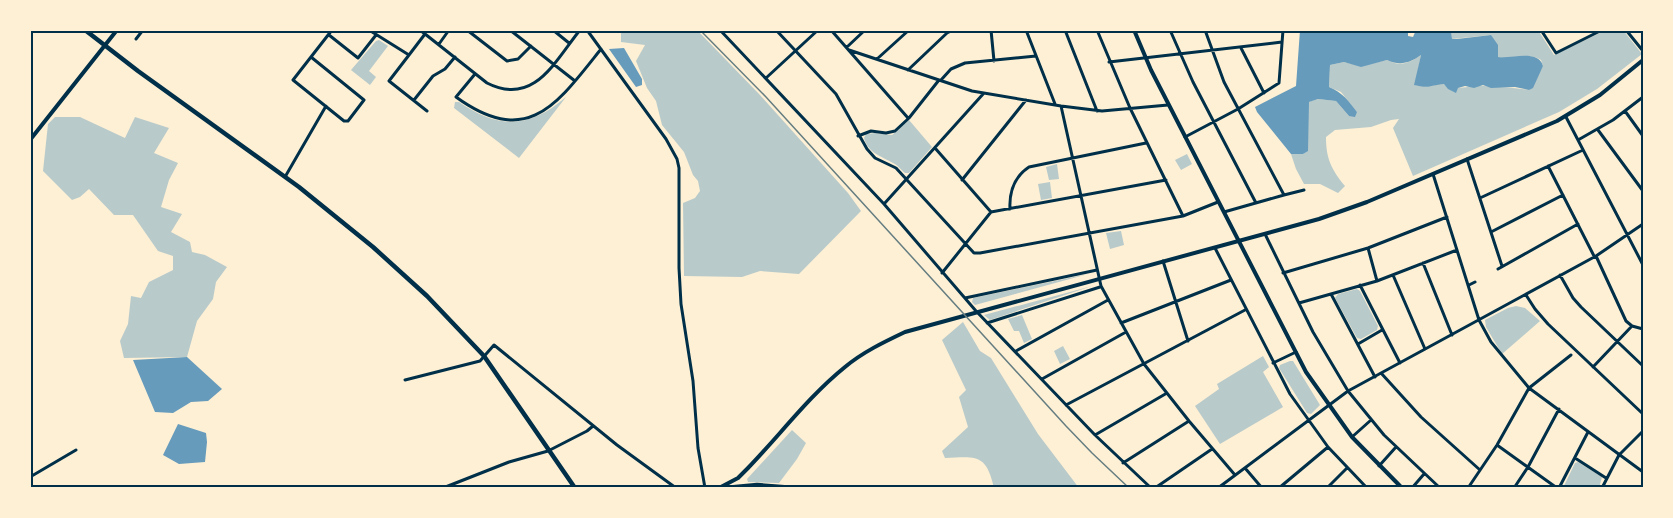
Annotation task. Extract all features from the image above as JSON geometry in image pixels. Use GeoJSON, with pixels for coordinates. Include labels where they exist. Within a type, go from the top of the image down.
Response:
{"type":"FeatureCollection","features":[{"type":"Feature","properties":{"kind":"main road"},"geometry":{"type":"LineString","coordinates":[[85,30],[285,177],[373,247],[427,296],[484,356],[575,488]]}},
{"type":"Feature","properties":{"kind":"main road"},"geometry":{"type":"LineString","coordinates":[[725,488],[757,485],[794,488]]}},
{"type":"Feature","properties":{"kind":"street"},"geometry":{"type":"LineString","coordinates":[[30,140],[117,30]]}},
{"type":"Feature","properties":{"kind":"street"},"geometry":{"type":"LineString","coordinates":[[136,39],[143,30]]}},
{"type":"Feature","properties":{"kind":"street"},"geometry":{"type":"LineString","coordinates":[[311,57],[364,100],[348,121],[344,121],[293,80],[332,30]]}},
{"type":"Feature","properties":{"kind":"street"},"geometry":{"type":"LineString","coordinates":[[369,30],[409,55]]}},
{"type":"Feature","properties":{"kind":"street"},"geometry":{"type":"LineString","coordinates":[[420,30],[486,83],[498,88],[517,89],[535,83],[580,30]]}},
{"type":"Feature","properties":{"kind":"street"},"geometry":{"type":"LineString","coordinates":[[439,44],[450,30]]}},
{"type":"Feature","properties":{"kind":"street"},"geometry":{"type":"LineString","coordinates":[[467,30],[507,61],[518,59],[531,46]]}},
{"type":"Feature","properties":{"kind":"street"},"geometry":{"type":"LineString","coordinates":[[510,30],[575,81]]}},
{"type":"Feature","properties":{"kind":"street"},"geometry":{"type":"LineString","coordinates":[[553,30],[569,43]]}},
{"type":"Feature","properties":{"kind":"street"},"geometry":{"type":"LineString","coordinates":[[586,30],[666,139],[677,159],[681,304],[693,381],[698,448],[705,488]]}},
{"type":"Feature","properties":{"kind":"street"},"geometry":{"type":"LineString","coordinates":[[720,30],[884,204],[987,323],[1123,463],[1153,488],[1212,449]]}},
{"type":"Feature","properties":{"kind":"street"},"geometry":{"type":"LineString","coordinates":[[776,30],[843,103],[858,136],[867,149],[875,158],[891,164],[907,179],[974,253],[1183,216],[1218,202]]}},
{"type":"Feature","properties":{"kind":"street"},"geometry":{"type":"LineString","coordinates":[[766,78],[818,30]]}},
{"type":"Feature","properties":{"kind":"street"},"geometry":{"type":"LineString","coordinates":[[831,30],[908,118]]}},
{"type":"Feature","properties":{"kind":"street"},"geometry":{"type":"LineString","coordinates":[[847,49],[865,30]]}},
{"type":"Feature","properties":{"kind":"street"},"geometry":{"type":"LineString","coordinates":[[877,59],[909,30]]}},
{"type":"Feature","properties":{"kind":"street"},"geometry":{"type":"LineString","coordinates":[[908,70],[953,30]]}},
{"type":"Feature","properties":{"kind":"street"},"geometry":{"type":"LineString","coordinates":[[991,30],[994,61]]}},
{"type":"Feature","properties":{"kind":"street"},"geometry":{"type":"LineString","coordinates":[[1026,30],[1055,105]]}},
{"type":"Feature","properties":{"kind":"street"},"geometry":{"type":"LineString","coordinates":[[1065,30],[1097,111]]}},
{"type":"Feature","properties":{"kind":"street"},"geometry":{"type":"LineString","coordinates":[[1097,30],[1146,143],[1183,216]]}},
{"type":"Feature","properties":{"kind":"street"},"geometry":{"type":"LineString","coordinates":[[1134,30],[1145,59],[1168,105],[1306,372],[1352,437],[1402,488]]}},
{"type":"Feature","properties":{"kind":"street"},"geometry":{"type":"LineString","coordinates":[[1170,30],[1256,203]]}},
{"type":"Feature","properties":{"kind":"street"},"geometry":{"type":"LineString","coordinates":[[1205,30],[1224,82],[1284,195]]}},
{"type":"Feature","properties":{"kind":"street"},"geometry":{"type":"LineString","coordinates":[[1185,137],[1238,109],[1279,83],[1283,30]]}},
{"type":"Feature","properties":{"kind":"street"},"geometry":{"type":"LineString","coordinates":[[1541,30],[1556,53],[1602,30]]}},
{"type":"Feature","properties":{"kind":"street"},"geometry":{"type":"LineString","coordinates":[[1626,30],[1643,51]]}},
{"type":"Feature","properties":{"kind":"street"},"geometry":{"type":"LineString","coordinates":[[425,34],[389,81],[427,111]]}},
{"type":"Feature","properties":{"kind":"street"},"geometry":{"type":"LineString","coordinates":[[328,35],[358,58],[376,35]]}},
{"type":"Feature","properties":{"kind":"street"},"geometry":{"type":"LineString","coordinates":[[1109,62],[1282,42]]}},
{"type":"Feature","properties":{"kind":"street"},"geometry":{"type":"LineString","coordinates":[[1241,48],[1264,93]]}},
{"type":"Feature","properties":{"kind":"street"},"geometry":{"type":"LineString","coordinates":[[475,74],[456,97],[477,111],[502,119],[518,119],[540,112],[558,101],[601,49]]}},
{"type":"Feature","properties":{"kind":"street"},"geometry":{"type":"LineString","coordinates":[[847,49],[984,93],[1097,111],[1168,105]]}},
{"type":"Feature","properties":{"kind":"street"},"geometry":{"type":"LineString","coordinates":[[858,136],[871,131],[892,132],[908,118],[940,80],[958,65],[1036,56]]}},
{"type":"Feature","properties":{"kind":"street"},"geometry":{"type":"LineString","coordinates":[[414,100],[433,76],[445,69],[455,57]]}},
{"type":"Feature","properties":{"kind":"street"},"geometry":{"type":"LineString","coordinates":[[719,488],[743,473],[822,388],[853,360],[880,343],[951,317],[1328,216],[1566,117],[1600,95],[1643,60]]}},
{"type":"Feature","properties":{"kind":"street"},"geometry":{"type":"LineString","coordinates":[[884,204],[984,93]]}},
{"type":"Feature","properties":{"kind":"street"},"geometry":{"type":"LineString","coordinates":[[1578,140],[1598,130],[1643,97]]}},
{"type":"Feature","properties":{"kind":"street"},"geometry":{"type":"LineString","coordinates":[[962,180],[1026,100]]}},
{"type":"Feature","properties":{"kind":"street"},"geometry":{"type":"LineString","coordinates":[[285,177],[326,106]]}},
{"type":"Feature","properties":{"kind":"street"},"geometry":{"type":"LineString","coordinates":[[1061,106],[1101,286],[1144,364],[1235,475]]}},
{"type":"Feature","properties":{"kind":"street"},"geometry":{"type":"LineString","coordinates":[[1625,111],[1643,136]]}},
{"type":"Feature","properties":{"kind":"street"},"geometry":{"type":"LineString","coordinates":[[1566,117],[1643,265]]}},
{"type":"Feature","properties":{"kind":"street"},"geometry":{"type":"LineString","coordinates":[[1598,130],[1643,191]]}},
{"type":"Feature","properties":{"kind":"street"},"geometry":{"type":"LineString","coordinates":[[1010,209],[1011,189],[1022,172],[1032,166],[1146,143]]}},
{"type":"Feature","properties":{"kind":"street"},"geometry":{"type":"LineString","coordinates":[[935,148],[991,212]]}},
{"type":"Feature","properties":{"kind":"street"},"geometry":{"type":"LineString","coordinates":[[1479,198],[1583,150]]}},
{"type":"Feature","properties":{"kind":"street"},"geometry":{"type":"LineString","coordinates":[[1467,159],[1500,267],[1578,224]]}},
{"type":"Feature","properties":{"kind":"street"},"geometry":{"type":"LineString","coordinates":[[1548,166],[1624,318],[1632,326],[1643,329]]}},
{"type":"Feature","properties":{"kind":"street"},"geometry":{"type":"LineString","coordinates":[[1433,174],[1479,320],[1491,342],[1529,388],[1643,472]]}},
{"type":"Feature","properties":{"kind":"street"},"geometry":{"type":"LineString","coordinates":[[942,273],[991,212],[1166,180]]}},
{"type":"Feature","properties":{"kind":"street"},"geometry":{"type":"LineString","coordinates":[[1224,212],[1304,190]]}},
{"type":"Feature","properties":{"kind":"street"},"geometry":{"type":"LineString","coordinates":[[1491,232],[1563,195]]}},
{"type":"Feature","properties":{"kind":"street"},"geometry":{"type":"LineString","coordinates":[[1283,273],[1368,248],[1447,217]]}},
{"type":"Feature","properties":{"kind":"street"},"geometry":{"type":"LineString","coordinates":[[1218,488],[1348,391],[1595,256],[1643,224]]}},
{"type":"Feature","properties":{"kind":"street"},"geometry":{"type":"LineString","coordinates":[[1265,234],[1283,273],[1348,391],[1396,447],[1440,488]]}},
{"type":"Feature","properties":{"kind":"street"},"geometry":{"type":"LineString","coordinates":[[1215,248],[1273,363],[1308,421],[1328,447],[1367,488]]}},
{"type":"Feature","properties":{"kind":"street"},"geometry":{"type":"LineString","coordinates":[[1368,248],[1377,281]]}},
{"type":"Feature","properties":{"kind":"street"},"geometry":{"type":"LineString","coordinates":[[1299,303],[1377,281],[1457,250]]}},
{"type":"Feature","properties":{"kind":"street"},"geometry":{"type":"LineString","coordinates":[[1163,261],[1188,341]]}},
{"type":"Feature","properties":{"kind":"street"},"geometry":{"type":"LineString","coordinates":[[1423,263],[1452,335]]}},
{"type":"Feature","properties":{"kind":"street"},"geometry":{"type":"LineString","coordinates":[[965,298],[1097,270]]}},
{"type":"Feature","properties":{"kind":"street"},"geometry":{"type":"LineString","coordinates":[[1393,275],[1425,349]]}},
{"type":"Feature","properties":{"kind":"street"},"geometry":{"type":"LineString","coordinates":[[1560,275],[1573,298],[1643,366]]}},
{"type":"Feature","properties":{"kind":"street"},"geometry":{"type":"LineString","coordinates":[[1121,323],[1231,280]]}},
{"type":"Feature","properties":{"kind":"street"},"geometry":{"type":"LineString","coordinates":[[1469,285],[1475,282]]}},
{"type":"Feature","properties":{"kind":"street"},"geometry":{"type":"LineString","coordinates":[[1360,285],[1400,363]]}},
{"type":"Feature","properties":{"kind":"street"},"geometry":{"type":"LineString","coordinates":[[987,323],[1101,286]]}},
{"type":"Feature","properties":{"kind":"street"},"geometry":{"type":"LineString","coordinates":[[1331,294],[1375,376]]}},
{"type":"Feature","properties":{"kind":"street"},"geometry":{"type":"LineString","coordinates":[[1526,295],[1540,316],[1643,414]]}},
{"type":"Feature","properties":{"kind":"street"},"geometry":{"type":"LineString","coordinates":[[1016,351],[1108,300]]}},
{"type":"Feature","properties":{"kind":"street"},"geometry":{"type":"LineString","coordinates":[[1066,405],[1246,310]]}},
{"type":"Feature","properties":{"kind":"street"},"geometry":{"type":"LineString","coordinates":[[1593,367],[1632,326]]}},
{"type":"Feature","properties":{"kind":"street"},"geometry":{"type":"LineString","coordinates":[[1358,344],[1383,330]]}},
{"type":"Feature","properties":{"kind":"street"},"geometry":{"type":"LineString","coordinates":[[1041,378],[1126,332]]}},
{"type":"Feature","properties":{"kind":"street"},"geometry":{"type":"LineString","coordinates":[[405,380],[480,361],[494,345],[593,426],[676,488]]}},
{"type":"Feature","properties":{"kind":"street"},"geometry":{"type":"LineString","coordinates":[[1273,363],[1296,352]]}},
{"type":"Feature","properties":{"kind":"street"},"geometry":{"type":"LineString","coordinates":[[1468,488],[1497,445],[1529,388],[1572,356]]}},
{"type":"Feature","properties":{"kind":"street"},"geometry":{"type":"LineString","coordinates":[[1381,373],[1421,417],[1480,470]]}},
{"type":"Feature","properties":{"kind":"street"},"geometry":{"type":"LineString","coordinates":[[1095,435],[1167,393]]}},
{"type":"Feature","properties":{"kind":"street"},"geometry":{"type":"LineString","coordinates":[[1514,488],[1528,467],[1558,409]]}},
{"type":"Feature","properties":{"kind":"street"},"geometry":{"type":"LineString","coordinates":[[1352,437],[1371,420]]}},
{"type":"Feature","properties":{"kind":"street"},"geometry":{"type":"LineString","coordinates":[[1123,463],[1189,421]]}},
{"type":"Feature","properties":{"kind":"street"},"geometry":{"type":"LineString","coordinates":[[443,488],[509,462],[548,452],[588,431],[593,426]]}},
{"type":"Feature","properties":{"kind":"street"},"geometry":{"type":"LineString","coordinates":[[1602,488],[1619,455],[1643,431]]}},
{"type":"Feature","properties":{"kind":"street"},"geometry":{"type":"LineString","coordinates":[[1497,445],[1558,488],[1588,432]]}},
{"type":"Feature","properties":{"kind":"street"},"geometry":{"type":"LineString","coordinates":[[1279,488],[1328,447]]}},
{"type":"Feature","properties":{"kind":"street"},"geometry":{"type":"LineString","coordinates":[[1379,466],[1396,447]]}},
{"type":"Feature","properties":{"kind":"street"},"geometry":{"type":"LineString","coordinates":[[30,477],[76,450]]}},
{"type":"Feature","properties":{"kind":"street"},"geometry":{"type":"LineString","coordinates":[[1575,458],[1607,479]]}},
{"type":"Feature","properties":{"kind":"street"},"geometry":{"type":"LineString","coordinates":[[1245,468],[1262,488]]}},
{"type":"Feature","properties":{"kind":"street"},"geometry":{"type":"LineString","coordinates":[[1327,488],[1347,468]]}},
{"type":"Feature","properties":{"kind":"street"},"geometry":{"type":"LineString","coordinates":[[1412,488],[1424,474]]}},
{"type":"Feature","properties":{"kind":"shaded area"},"geometry":{"type":"Polygon","coordinates":[[[621,30],[697,30],[760,95],[848,193],[861,211],[799,274],[760,271],[742,277],[684,276],[683,203],[695,198],[700,191],[698,181],[693,175],[684,152],[662,125],[656,101],[647,88],[636,61],[645,45],[621,42],[621,30]]]}},
{"type":"Feature","properties":{"kind":"shaded area"},"geometry":{"type":"Polygon","coordinates":[[[1451,30],[1538,30],[1554,55],[1606,30],[1623,30],[1642,54],[1597,89],[1559,112],[1413,176],[1393,128],[1399,119],[1371,127],[1335,130],[1326,137],[1328,157],[1345,186],[1338,193],[1320,184],[1304,184],[1291,154],[1303,154],[1308,150],[1308,102],[1318,99],[1336,101],[1349,116],[1357,112],[1341,92],[1329,87],[1330,65],[1344,62],[1361,66],[1387,60],[1401,64],[1421,55],[1415,85],[1447,84],[1457,88],[1483,86],[1529,90],[1543,66],[1541,60],[1531,56],[1498,57],[1491,35],[1452,39],[1451,30]]]}},
{"type":"Feature","properties":{"kind":"shaded area"},"geometry":{"type":"Polygon","coordinates":[[[379,40],[388,46],[369,71],[376,77],[370,85],[351,70],[379,40]]]}},
{"type":"Feature","properties":{"kind":"shaded area"},"geometry":{"type":"Polygon","coordinates":[[[566,97],[519,158],[454,108],[455,102],[459,102],[487,117],[513,122],[539,115],[566,97]]]}},
{"type":"Feature","properties":{"kind":"shaded area"},"geometry":{"type":"Polygon","coordinates":[[[55,117],[80,117],[125,138],[135,117],[169,128],[154,153],[178,163],[169,180],[161,207],[182,214],[171,232],[190,242],[192,252],[205,255],[227,267],[216,282],[213,299],[197,321],[187,357],[124,358],[120,341],[128,324],[131,296],[141,298],[149,282],[173,270],[173,256],[158,251],[133,215],[114,215],[89,189],[80,197],[72,200],[43,171],[48,124],[55,117]]]}},
{"type":"Feature","properties":{"kind":"shaded area"},"geometry":{"type":"Polygon","coordinates":[[[909,120],[932,147],[909,173],[905,173],[895,164],[872,151],[864,138],[866,134],[875,133],[892,135],[909,120]]]}},
{"type":"Feature","properties":{"kind":"shaded area"},"geometry":{"type":"Polygon","coordinates":[[[1187,154],[1192,164],[1181,170],[1175,160],[1187,154]]]}},
{"type":"Feature","properties":{"kind":"shaded area"},"geometry":{"type":"Polygon","coordinates":[[[1057,164],[1059,179],[1049,180],[1046,167],[1057,164]]]}},
{"type":"Feature","properties":{"kind":"shaded area"},"geometry":{"type":"Polygon","coordinates":[[[1050,182],[1052,198],[1041,200],[1038,184],[1050,182]]]}},
{"type":"Feature","properties":{"kind":"shaded area"},"geometry":{"type":"Polygon","coordinates":[[[1121,231],[1124,245],[1110,249],[1106,233],[1121,231]]]}},
{"type":"Feature","properties":{"kind":"shaded area"},"geometry":{"type":"Polygon","coordinates":[[[1088,274],[975,305],[972,302],[973,298],[1088,274]]]}},
{"type":"Feature","properties":{"kind":"shaded area"},"geometry":{"type":"Polygon","coordinates":[[[1092,286],[990,320],[984,315],[1092,286]]]}},
{"type":"Feature","properties":{"kind":"shaded area"},"geometry":{"type":"Polygon","coordinates":[[[1357,289],[1378,326],[1377,330],[1361,339],[1357,338],[1335,298],[1338,294],[1357,289]]]}},
{"type":"Feature","properties":{"kind":"shaded area"},"geometry":{"type":"Polygon","coordinates":[[[1516,306],[1525,308],[1540,321],[1502,354],[1486,327],[1485,320],[1516,306]]]}},
{"type":"Feature","properties":{"kind":"shaded area"},"geometry":{"type":"Polygon","coordinates":[[[1022,315],[1032,339],[1024,343],[1019,331],[1014,331],[1008,319],[1022,315]]]}},
{"type":"Feature","properties":{"kind":"shaded area"},"geometry":{"type":"Polygon","coordinates":[[[963,322],[980,351],[991,358],[1038,434],[1079,488],[994,488],[983,463],[965,457],[945,458],[942,451],[968,427],[959,397],[966,390],[942,340],[963,322]]]}},
{"type":"Feature","properties":{"kind":"shaded area"},"geometry":{"type":"Polygon","coordinates":[[[1063,346],[1070,359],[1060,364],[1054,351],[1063,346]]]}},
{"type":"Feature","properties":{"kind":"shaded area"},"geometry":{"type":"Polygon","coordinates":[[[1263,356],[1269,367],[1263,372],[1283,407],[1220,444],[1195,406],[1219,389],[1217,384],[1263,356]]]}},
{"type":"Feature","properties":{"kind":"shaded area"},"geometry":{"type":"Polygon","coordinates":[[[1293,361],[1320,405],[1311,414],[1307,413],[1279,368],[1280,365],[1293,361]]]}},
{"type":"Feature","properties":{"kind":"shaded area"},"geometry":{"type":"Polygon","coordinates":[[[792,430],[806,443],[779,483],[748,482],[747,479],[792,430]]]}},
{"type":"Feature","properties":{"kind":"shaded area"},"geometry":{"type":"Polygon","coordinates":[[[1578,462],[1602,477],[1599,488],[1563,488],[1575,463],[1578,462]]]}},
{"type":"Feature","properties":{"kind":"water"},"geometry":{"type":"Polygon","coordinates":[[[1300,30],[1408,30],[1408,36],[1413,37],[1416,30],[1451,30],[1452,39],[1491,35],[1498,45],[1498,57],[1530,56],[1540,61],[1543,66],[1533,88],[1529,90],[1515,87],[1491,88],[1483,85],[1474,88],[1465,86],[1458,88],[1456,93],[1444,84],[1427,87],[1414,85],[1421,55],[1405,63],[1387,60],[1361,67],[1344,62],[1330,65],[1329,87],[1348,100],[1357,112],[1355,117],[1349,116],[1336,101],[1318,99],[1309,102],[1308,151],[1303,154],[1291,154],[1255,107],[1296,86],[1300,30]]]}},
{"type":"Feature","properties":{"kind":"water"},"geometry":{"type":"Polygon","coordinates":[[[624,48],[642,79],[642,85],[636,87],[609,49],[624,48]]]}},
{"type":"Feature","properties":{"kind":"water"},"geometry":{"type":"Polygon","coordinates":[[[187,357],[222,389],[208,401],[191,402],[173,413],[155,412],[133,360],[187,357]]]}},
{"type":"Feature","properties":{"kind":"water"},"geometry":{"type":"Polygon","coordinates":[[[178,424],[206,433],[205,462],[179,464],[163,455],[178,424]]]}},
{"type":"Feature","properties":{"kind":"railway"},"geometry":{"type":"LineString","coordinates":[[700,30],[766,97],[1066,426],[1129,488]]}}]}
